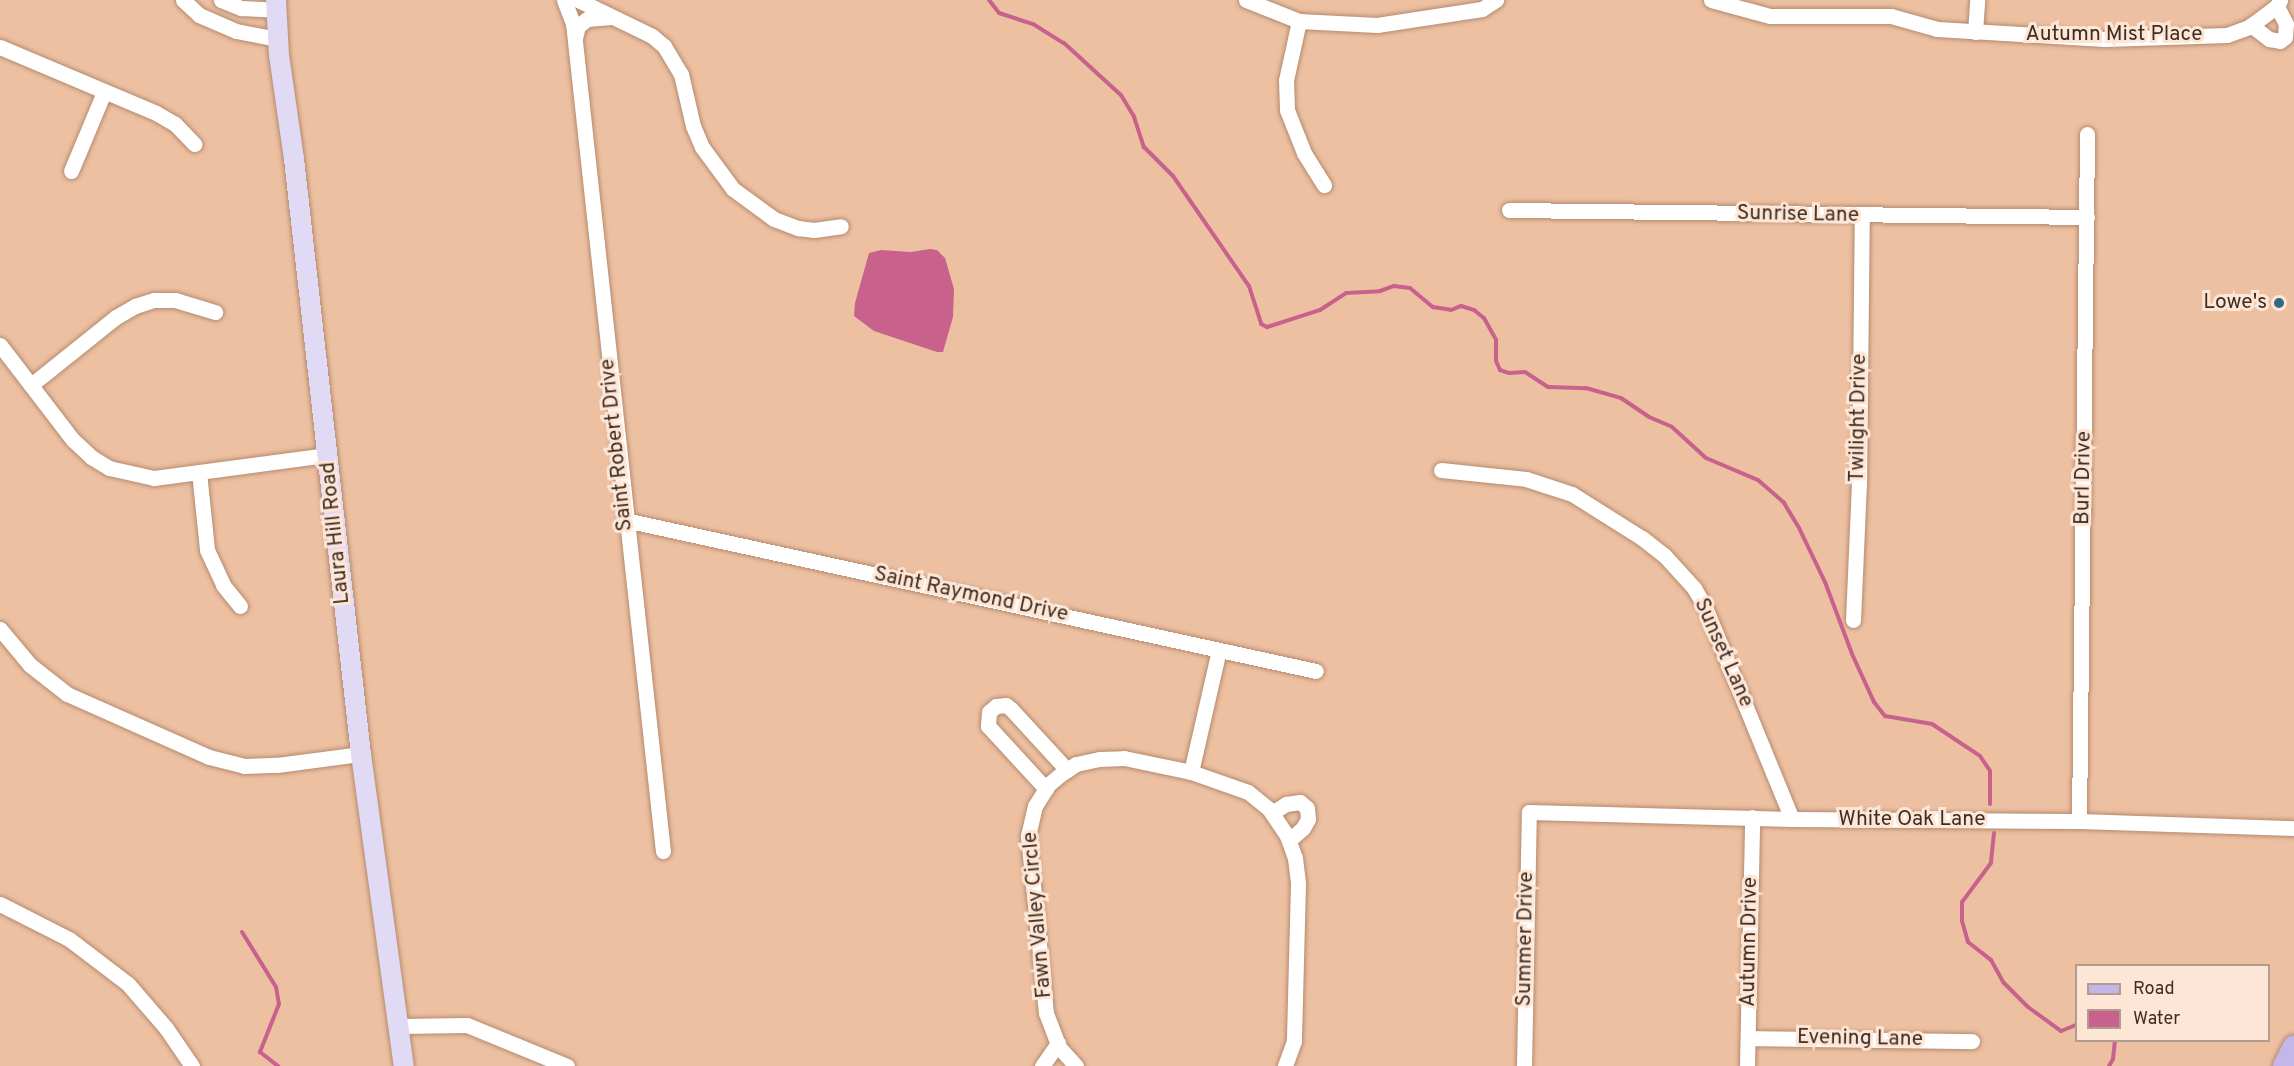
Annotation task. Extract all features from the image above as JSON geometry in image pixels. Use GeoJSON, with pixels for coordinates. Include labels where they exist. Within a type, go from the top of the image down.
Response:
{"type":"FeatureCollection","features":[{"type":"Feature","properties":{"kind":"main road","name":"Laura Hill Road"},"geometry":{"type":"LineString","coordinates":[[276,5],[278,39],[361,754],[404,1066]]}},
{"type":"Feature","properties":{"kind":"main road"},"geometry":{"type":"LineString","coordinates":[[2284,1066],[2294,1046]]}},
{"type":"Feature","properties":{"kind":"street"},"geometry":{"type":"LineString","coordinates":[[183,0],[199,15],[236,31],[278,39]]}},
{"type":"Feature","properties":{"kind":"street"},"geometry":{"type":"LineString","coordinates":[[221,0],[241,8],[276,5]]}},
{"type":"Feature","properties":{"kind":"street","name":"Saint Robert Drive"},"geometry":{"type":"LineString","coordinates":[[564,0],[573,23],[575,38],[663,851]]}},
{"type":"Feature","properties":{"kind":"street"},"geometry":{"type":"LineString","coordinates":[[578,0],[652,36],[674,60],[681,74],[693,126],[702,147],[733,189],[774,219],[798,228],[813,230],[841,226]]}},
{"type":"Feature","properties":{"kind":"street"},"geometry":{"type":"LineString","coordinates":[[1246,0],[1299,21],[1377,25],[1482,9],[1496,0]]}},
{"type":"Feature","properties":{"kind":"street","name":"Autumn Mist Place"},"geometry":{"type":"LineString","coordinates":[[1711,0],[1770,16],[1891,16],[1937,29],[2105,39],[2227,35],[2251,25],[2278,3],[2286,24],[2285,37],[2280,41],[2269,39],[2251,25]]}},
{"type":"Feature","properties":{"kind":"street"},"geometry":{"type":"LineString","coordinates":[[1975,32],[1977,0]]}},
{"type":"Feature","properties":{"kind":"street"},"geometry":{"type":"LineString","coordinates":[[575,38],[578,26],[587,19],[613,17]]}},
{"type":"Feature","properties":{"kind":"street"},"geometry":{"type":"LineString","coordinates":[[1299,21],[1286,80],[1287,110],[1304,153],[1324,185]]}},
{"type":"Feature","properties":{"kind":"street"},"geometry":{"type":"LineString","coordinates":[[0,47],[165,118],[175,124],[194,144]]}},
{"type":"Feature","properties":{"kind":"street"},"geometry":{"type":"LineString","coordinates":[[71,171],[104,92]]}},
{"type":"Feature","properties":{"kind":"street","name":"Burl Drive"},"geometry":{"type":"LineString","coordinates":[[2079,821],[2087,134]]}},
{"type":"Feature","properties":{"kind":"street","name":"Sunrise Lane"},"geometry":{"type":"LineString","coordinates":[[1509,210],[2087,217]]}},
{"type":"Feature","properties":{"kind":"street","name":"Twilight Drive"},"geometry":{"type":"LineString","coordinates":[[1853,620],[1859,484],[1862,216]]}},
{"type":"Feature","properties":{"kind":"street"},"geometry":{"type":"LineString","coordinates":[[31,385],[116,317],[135,306],[154,300],[175,300],[215,312]]}},
{"type":"Feature","properties":{"kind":"street"},"geometry":{"type":"LineString","coordinates":[[0,345],[74,440],[91,456],[109,468],[154,478],[327,455]]}},
{"type":"Feature","properties":{"kind":"street","name":"Sunset Lane"},"geometry":{"type":"LineString","coordinates":[[1441,470],[1526,479],[1572,494],[1642,538],[1682,573],[1705,607],[1792,819]]}},
{"type":"Feature","properties":{"kind":"street"},"geometry":{"type":"LineString","coordinates":[[199,472],[207,550],[223,585],[240,606]]}},
{"type":"Feature","properties":{"kind":"street","name":"Saint Raymond Drive"},"geometry":{"type":"LineString","coordinates":[[626,520],[1316,671]]}},
{"type":"Feature","properties":{"kind":"street"},"geometry":{"type":"LineString","coordinates":[[0,628],[30,665],[67,694],[209,757],[244,766],[277,765],[361,754]]}},
{"type":"Feature","properties":{"kind":"street"},"geometry":{"type":"LineString","coordinates":[[1191,772],[1219,650]]}},
{"type":"Feature","properties":{"kind":"street"},"geometry":{"type":"LineString","coordinates":[[1046,789],[988,726],[989,712],[996,706],[1005,705],[1011,709],[1067,770]]}},
{"type":"Feature","properties":{"kind":"street","name":"Fawn Valley Circle"},"geometry":{"type":"LineString","coordinates":[[1076,1066],[1058,1043],[1046,1013],[1028,836],[1035,806],[1046,789],[1067,770],[1076,764],[1099,759],[1124,758],[1191,772],[1248,792],[1272,813],[1289,840],[1295,858],[1298,884],[1294,1041],[1285,1066]]}},
{"type":"Feature","properties":{"kind":"street"},"geometry":{"type":"LineString","coordinates":[[1272,813],[1286,804],[1300,802],[1307,808],[1308,819],[1303,828],[1289,840]]}},
{"type":"Feature","properties":{"kind":"street","name":"White Oak Lane"},"geometry":{"type":"LineString","coordinates":[[1529,812],[1792,819],[2079,821],[2294,828]]}},
{"type":"Feature","properties":{"kind":"street","name":"Summer Drive"},"geometry":{"type":"LineString","coordinates":[[1524,1066],[1529,812]]}},
{"type":"Feature","properties":{"kind":"street","name":"Autumn Drive"},"geometry":{"type":"LineString","coordinates":[[1747,1066],[1752,818]]}},
{"type":"Feature","properties":{"kind":"street"},"geometry":{"type":"LineString","coordinates":[[0,904],[69,939],[128,984],[165,1028],[192,1066]]}},
{"type":"Feature","properties":{"kind":"street"},"geometry":{"type":"LineString","coordinates":[[399,1026],[466,1025],[567,1066]]}},
{"type":"Feature","properties":{"kind":"street","name":"Evening Lane"},"geometry":{"type":"LineString","coordinates":[[1748,1038],[1972,1041]]}},
{"type":"Feature","properties":{"kind":"street"},"geometry":{"type":"LineString","coordinates":[[1042,1066],[1058,1043]]}},
{"type":"Feature","properties":{"kind":"water"},"geometry":{"type":"Polygon","coordinates":[[[881,250],[911,252],[937,250],[945,258],[954,289],[953,317],[943,352],[874,331],[854,316],[855,303],[869,253],[881,250]]]}},
{"type":"Feature","properties":{"kind":"waterway"},"geometry":{"type":"LineString","coordinates":[[989,0],[999,13],[1033,24],[1064,43],[1121,95],[1134,117],[1144,147],[1173,176],[1249,286],[1261,324],[1267,327],[1320,310],[1346,293],[1380,291],[1394,286],[1410,288],[1433,307],[1451,310],[1461,306],[1474,310],[1484,318],[1496,340],[1496,361],[1500,370],[1509,373],[1525,372],[1548,387],[1586,388],[1621,398],[1649,417],[1672,427],[1706,458],[1758,480],[1784,503],[1800,530],[1825,582],[1852,654],[1874,702],[1885,716],[1932,724],[1980,756],[1990,771],[1990,804]]}},
{"type":"Feature","properties":{"kind":"waterway"},"geometry":{"type":"LineString","coordinates":[[1994,833],[1991,863],[1962,902],[1962,921],[1968,942],[1991,960],[2003,982],[2028,1007],[2061,1031],[2075,1025]]}},
{"type":"Feature","properties":{"kind":"waterway"},"geometry":{"type":"LineString","coordinates":[[242,932],[276,987],[279,1004],[260,1052],[278,1066]]}},
{"type":"Feature","properties":{"kind":"waterway"},"geometry":{"type":"LineString","coordinates":[[2109,1066],[2113,1059],[2115,1042]]}},
{"type":"Feature","properties":{"kind":"place","name":"Lowe's"},"geometry":{"type":"Point","coordinates":[2279,303]}}]}
